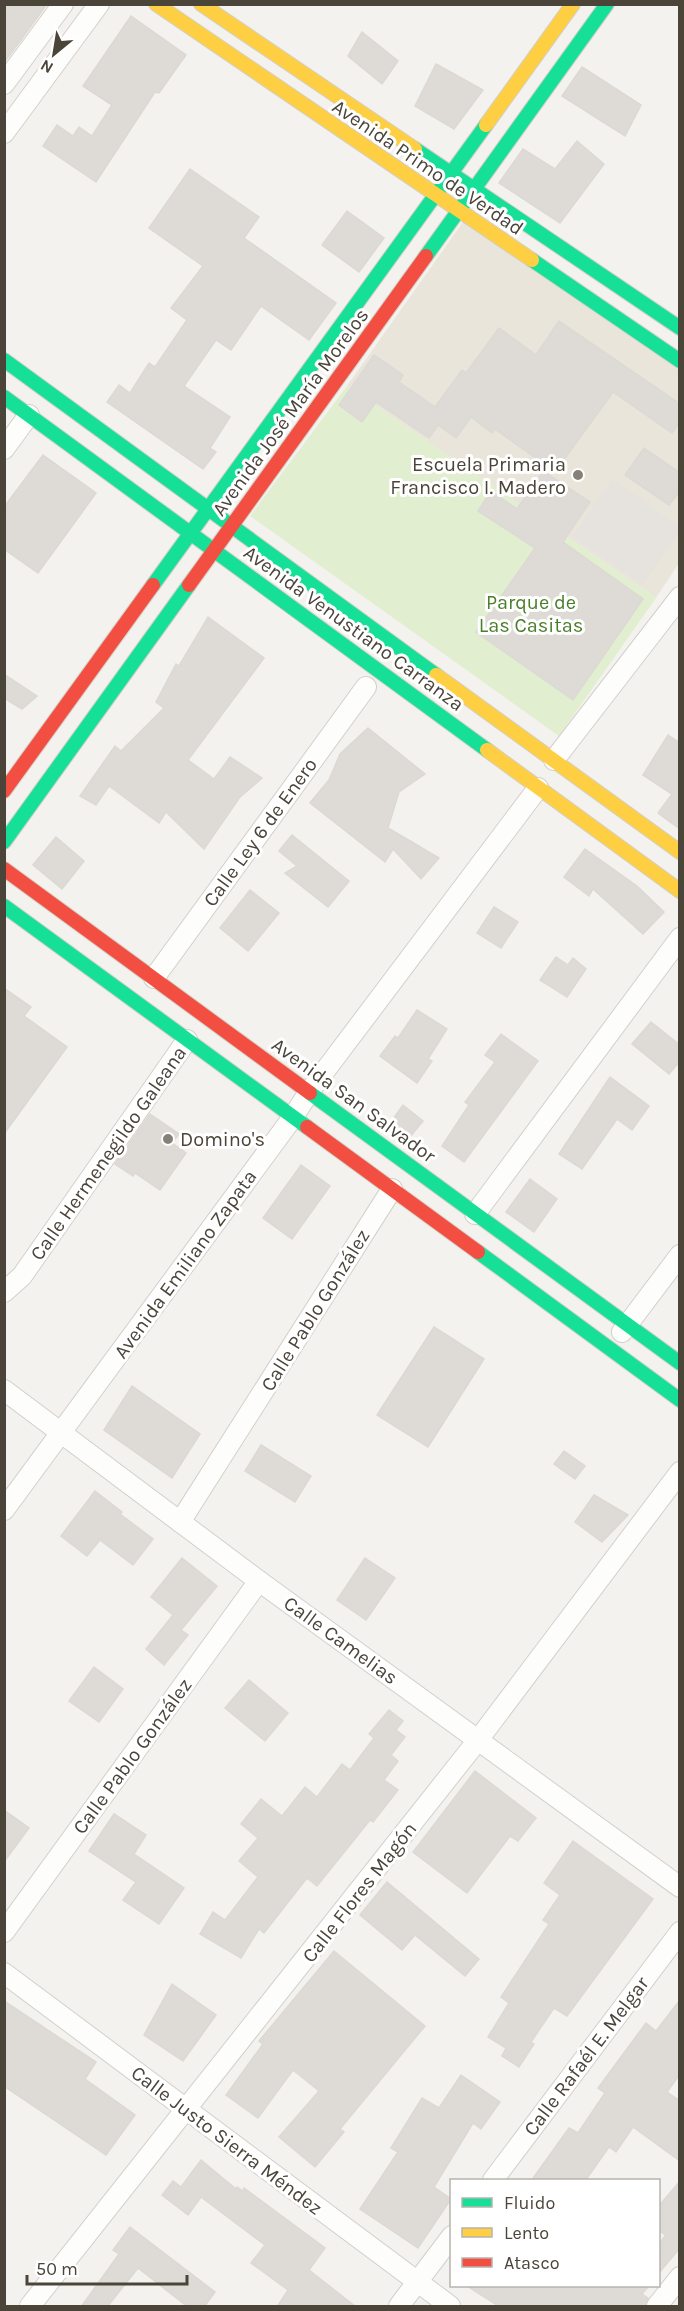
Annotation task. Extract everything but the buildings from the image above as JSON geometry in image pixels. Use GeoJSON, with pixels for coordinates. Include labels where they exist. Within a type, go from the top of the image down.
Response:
{"type":"FeatureCollection","features":[{"type":"Feature","properties":{"kind":"street"},"geometry":{"type":"LineString","coordinates":[[4,84],[63,4]]}},
{"type":"Feature","properties":{"kind":"street"},"geometry":{"type":"LineString","coordinates":[[4,133],[99,4]]}},
{"type":"Feature","properties":{"kind":"street","name":"Avenida Primo de Verdad"},"geometry":{"type":"LineString","coordinates":[[156,4],[680,361]]}},
{"type":"Feature","properties":{"kind":"street","name":"Avenida Primo de Verdad"},"geometry":{"type":"LineString","coordinates":[[201,4],[680,328]]}},
{"type":"Feature","properties":{"kind":"street","name":"Avenida José María Morelos"},"geometry":{"type":"LineString","coordinates":[[4,791],[573,4]]}},
{"type":"Feature","properties":{"kind":"street","name":"Avenida José María Morelos"},"geometry":{"type":"LineString","coordinates":[[4,842],[608,4]]}},
{"type":"Feature","properties":{"kind":"street","name":"Avenida Venustiano Carranza"},"geometry":{"type":"LineString","coordinates":[[4,360],[680,852]]}},
{"type":"Feature","properties":{"kind":"street","name":"Avenida Venustiano Carranza"},"geometry":{"type":"LineString","coordinates":[[4,397],[680,891]]}},
{"type":"Feature","properties":{"kind":"street"},"geometry":{"type":"LineString","coordinates":[[4,448],[29,415]]}},
{"type":"Feature","properties":{"kind":"street"},"geometry":{"type":"LineString","coordinates":[[554,760],[680,597]]}},
{"type":"Feature","properties":{"kind":"street","name":"Calle Ley 6 de Enero"},"geometry":{"type":"LineString","coordinates":[[154,978],[366,687]]}},
{"type":"Feature","properties":{"kind":"street","name":"Avenida Emiliano Zapata"},"geometry":{"type":"LineString","coordinates":[[4,1510],[293,1117],[309,1092],[538,788]]}},
{"type":"Feature","properties":{"kind":"street","name":"Avenida San Salvador"},"geometry":{"type":"LineString","coordinates":[[4,869],[680,1363]]}},
{"type":"Feature","properties":{"kind":"street"},"geometry":{"type":"LineString","coordinates":[[4,906],[680,1400]]}},
{"type":"Feature","properties":{"kind":"street"},"geometry":{"type":"LineString","coordinates":[[475,1214],[680,938]]}},
{"type":"Feature","properties":{"kind":"street","name":"Calle Hermenegildo Galeana"},"geometry":{"type":"LineString","coordinates":[[4,1292],[22,1276],[187,1040]]}},
{"type":"Feature","properties":{"kind":"street","name":"Calle Pablo González"},"geometry":{"type":"LineString","coordinates":[[180,1522],[392,1189]]}},
{"type":"Feature","properties":{"kind":"street"},"geometry":{"type":"LineString","coordinates":[[610,1349],[680,1254]]}},
{"type":"Feature","properties":{"kind":"street","name":"Calle Camelias"},"geometry":{"type":"LineString","coordinates":[[4,1390],[259,1581],[680,1887]]}},
{"type":"Feature","properties":{"kind":"street","name":"Calle Flores Magón"},"geometry":{"type":"LineString","coordinates":[[30,2307],[478,1740],[680,1472]]}},
{"type":"Feature","properties":{"kind":"street","name":"Calle Pablo González"},"geometry":{"type":"LineString","coordinates":[[4,1932],[259,1581]]}},
{"type":"Feature","properties":{"kind":"street","name":"Calle Rafaél E. Melgar"},"geometry":{"type":"LineString","coordinates":[[495,2179],[680,1932]]}},
{"type":"Feature","properties":{"kind":"street","name":"Calle Justo Sierra Méndez"},"geometry":{"type":"LineString","coordinates":[[4,1973],[450,2307]]}},
{"type":"Feature","properties":{"kind":"street"},"geometry":{"type":"LineString","coordinates":[[399,2307],[450,2239]]}},
{"type":"Feature","properties":{"kind":"street"},"geometry":{"type":"LineString","coordinates":[[657,2307],[680,2277]]}},
{"type":"Feature","properties":{"kind":"shaded area","name":"Escuela Primaria Francisco I. Madero"},"geometry":{"type":"Polygon","coordinates":[[[463,222],[679,369],[679,563],[656,598],[347,386],[463,222]]]}},
{"type":"Feature","properties":{"kind":"shaded area"},"geometry":{"type":"Polygon","coordinates":[[[612,479],[679,526],[679,533],[643,585],[572,537],[612,479]]]}},
{"type":"Feature","properties":{"kind":"green space","name":"Parque de Las Casitas"},"geometry":{"type":"Polygon","coordinates":[[[347,386],[656,598],[559,736],[250,516],[347,386]]]}},
{"type":"Feature","properties":{"kind":"traffic: fast"},"geometry":{"type":"LineString","coordinates":[[426,256],[607,4]]}},
{"type":"Feature","properties":{"kind":"traffic: fast"},"geometry":{"type":"LineString","coordinates":[[153,585],[486,125]]}},
{"type":"Feature","properties":{"kind":"traffic: fast"},"geometry":{"type":"LineString","coordinates":[[415,149],[680,328]]}},
{"type":"Feature","properties":{"kind":"traffic: fast"},"geometry":{"type":"LineString","coordinates":[[532,260],[680,361]]}},
{"type":"Feature","properties":{"kind":"traffic: fast"},"geometry":{"type":"LineString","coordinates":[[4,360],[436,675]]}},
{"type":"Feature","properties":{"kind":"traffic: fast"},"geometry":{"type":"LineString","coordinates":[[4,397],[487,750]]}},
{"type":"Feature","properties":{"kind":"traffic: fast"},"geometry":{"type":"LineString","coordinates":[[4,842],[189,585]]}},
{"type":"Feature","properties":{"kind":"traffic: fast"},"geometry":{"type":"LineString","coordinates":[[4,906],[307,1127]]}},
{"type":"Feature","properties":{"kind":"traffic: fast"},"geometry":{"type":"LineString","coordinates":[[310,1093],[680,1363]]}},
{"type":"Feature","properties":{"kind":"traffic: fast"},"geometry":{"type":"LineString","coordinates":[[478,1252],[680,1400]]}},
{"type":"Feature","properties":{"kind":"traffic: slow"},"geometry":{"type":"LineString","coordinates":[[156,4],[532,260]]}},
{"type":"Feature","properties":{"kind":"traffic: slow"},"geometry":{"type":"LineString","coordinates":[[201,4],[415,149]]}},
{"type":"Feature","properties":{"kind":"traffic: slow"},"geometry":{"type":"LineString","coordinates":[[486,125],[573,4]]}},
{"type":"Feature","properties":{"kind":"traffic: slow"},"geometry":{"type":"LineString","coordinates":[[436,675],[680,852]]}},
{"type":"Feature","properties":{"kind":"traffic: slow"},"geometry":{"type":"LineString","coordinates":[[487,750],[680,891]]}},
{"type":"Feature","properties":{"kind":"traffic: jam"},"geometry":{"type":"LineString","coordinates":[[189,585],[426,256]]}},
{"type":"Feature","properties":{"kind":"traffic: jam"},"geometry":{"type":"LineString","coordinates":[[4,791],[153,585]]}},
{"type":"Feature","properties":{"kind":"traffic: jam"},"geometry":{"type":"LineString","coordinates":[[4,869],[310,1093]]}},
{"type":"Feature","properties":{"kind":"traffic: jam"},"geometry":{"type":"LineString","coordinates":[[307,1127],[478,1252]]}},
{"type":"Feature","properties":{"kind":"place","name":"Escuela Primaria Francisco I. Madero"},"geometry":{"type":"Point","coordinates":[578,475]}},
{"type":"Feature","properties":{"kind":"place","name":"Domino's"},"geometry":{"type":"Point","coordinates":[168,1139]}}]}
